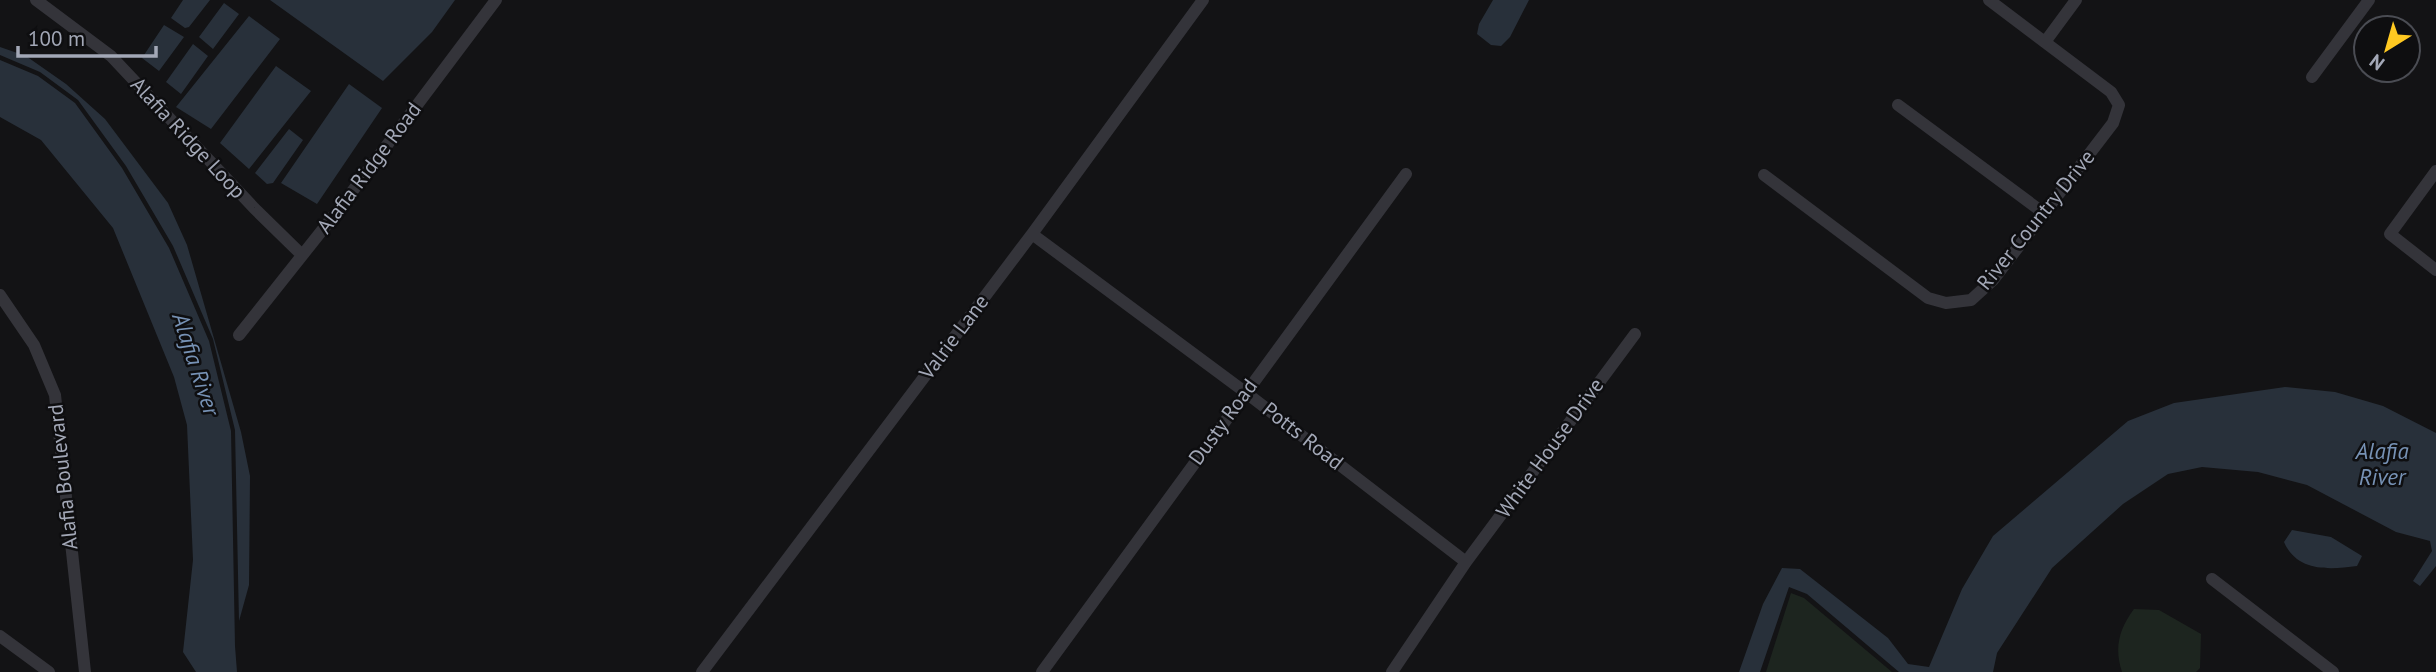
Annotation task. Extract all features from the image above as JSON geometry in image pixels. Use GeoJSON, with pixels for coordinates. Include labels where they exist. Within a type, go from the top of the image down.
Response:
{"type":"FeatureCollection","features":[{"type":"Feature","properties":{"kind":"street","name":"Alafia Ridge Loop"},"geometry":{"type":"LineString","coordinates":[[36,0],[111,56],[302,256]]}},
{"type":"Feature","properties":{"kind":"street","name":"Alafia Ridge Road"},"geometry":{"type":"LineString","coordinates":[[239,335],[496,0]]}},
{"type":"Feature","properties":{"kind":"street","name":"Valrie Lane"},"geometry":{"type":"LineString","coordinates":[[702,672],[1032,234],[1203,0]]}},
{"type":"Feature","properties":{"kind":"street","name":"River Country Drive"},"geometry":{"type":"LineString","coordinates":[[1764,175],[1928,298],[1946,303],[1972,300],[1993,280],[2045,215],[2113,122],[2119,105],[2111,92],[1989,0]]}},
{"type":"Feature","properties":{"kind":"street"},"geometry":{"type":"LineString","coordinates":[[2045,42],[2076,0]]}},
{"type":"Feature","properties":{"kind":"street"},"geometry":{"type":"LineString","coordinates":[[2312,77],[2369,0]]}},
{"type":"Feature","properties":{"kind":"street"},"geometry":{"type":"LineString","coordinates":[[1898,105],[2045,215]]}},
{"type":"Feature","properties":{"kind":"street"},"geometry":{"type":"LineString","coordinates":[[2436,171],[2390,234],[2436,270]]}},
{"type":"Feature","properties":{"kind":"street","name":"Dusty Road"},"geometry":{"type":"LineString","coordinates":[[1042,672],[1406,174]]}},
{"type":"Feature","properties":{"kind":"street","name":"Potts Road"},"geometry":{"type":"LineString","coordinates":[[1032,234],[1245,392],[1466,562]]}},
{"type":"Feature","properties":{"kind":"street","name":"Alafia Boulevard"},"geometry":{"type":"LineString","coordinates":[[0,295],[34,345],[55,395],[85,672]]}},
{"type":"Feature","properties":{"kind":"street","name":"White House Drive"},"geometry":{"type":"LineString","coordinates":[[1466,562],[1635,334]]}},
{"type":"Feature","properties":{"kind":"street"},"geometry":{"type":"LineString","coordinates":[[1392,672],[1466,562]]}},
{"type":"Feature","properties":{"kind":"street"},"geometry":{"type":"LineString","coordinates":[[2212,579],[2333,672]]}},
{"type":"Feature","properties":{"kind":"street"},"geometry":{"type":"LineString","coordinates":[[0,636],[49,672]]}},
{"type":"Feature","properties":{"kind":"shaded area"},"geometry":{"type":"Polygon","coordinates":[[[1791,593],[1804,598],[1892,672],[1766,672],[1791,593]]]}},
{"type":"Feature","properties":{"kind":"shaded area"},"geometry":{"type":"Polygon","coordinates":[[[2134,609],[2159,610],[2201,634],[2200,668],[2196,672],[2122,672],[2118,655],[2119,639],[2134,609]]]}},
{"type":"Feature","properties":{"kind":"water"},"geometry":{"type":"Polygon","coordinates":[[[183,0],[210,0],[189,27],[185,28],[171,18],[183,0]]]}},
{"type":"Feature","properties":{"kind":"water"},"geometry":{"type":"Polygon","coordinates":[[[270,0],[455,0],[432,32],[383,81],[270,0]]]}},
{"type":"Feature","properties":{"kind":"water"},"geometry":{"type":"Polygon","coordinates":[[[1493,0],[1529,0],[1510,37],[1501,46],[1491,45],[1477,34],[1479,24],[1493,0]]]}},
{"type":"Feature","properties":{"kind":"water"},"geometry":{"type":"Polygon","coordinates":[[[224,3],[239,14],[213,49],[199,37],[224,3]]]}},
{"type":"Feature","properties":{"kind":"water"},"geometry":{"type":"Polygon","coordinates":[[[249,16],[280,39],[211,129],[176,107],[249,16]]]}},
{"type":"Feature","properties":{"kind":"water"},"geometry":{"type":"Polygon","coordinates":[[[164,25],[184,37],[159,71],[142,58],[164,25]]]}},
{"type":"Feature","properties":{"kind":"water"},"geometry":{"type":"Polygon","coordinates":[[[193,44],[208,56],[181,94],[166,82],[193,44]]]}},
{"type":"Feature","properties":{"kind":"water"},"geometry":{"type":"Polygon","coordinates":[[[0,47],[26,56],[66,84],[105,119],[168,203],[187,245],[241,432],[250,476],[249,585],[239,621],[235,430],[213,339],[173,246],[126,166],[78,100],[40,72],[0,55],[0,47]]]}},
{"type":"Feature","properties":{"kind":"water","name":"Alafia River"},"geometry":{"type":"Polygon","coordinates":[[[0,60],[38,76],[75,103],[122,168],[169,248],[209,341],[231,431],[237,672],[196,672],[183,652],[193,560],[187,425],[174,377],[113,228],[41,140],[0,117],[0,60]]]}},
{"type":"Feature","properties":{"kind":"water"},"geometry":{"type":"Polygon","coordinates":[[[276,66],[311,91],[249,169],[220,143],[276,66]]]}},
{"type":"Feature","properties":{"kind":"water"},"geometry":{"type":"Polygon","coordinates":[[[349,84],[382,108],[317,204],[281,183],[349,84]]]}},
{"type":"Feature","properties":{"kind":"water"},"geometry":{"type":"Polygon","coordinates":[[[289,129],[303,140],[273,183],[267,184],[255,173],[289,129]]]}},
{"type":"Feature","properties":{"kind":"water","name":"Alafia River"},"geometry":{"type":"Polygon","coordinates":[[[2285,387],[2335,392],[2383,406],[2436,433],[2436,566],[2420,586],[2413,581],[2432,551],[2430,541],[2396,532],[2307,485],[2258,472],[2202,467],[2168,474],[2123,504],[2052,568],[1997,653],[1993,672],[1899,672],[1807,594],[1789,587],[1760,672],[1739,672],[1763,604],[1782,568],[1800,569],[1888,638],[1908,664],[1929,667],[1962,589],[1993,536],[2128,421],[2174,403],[2285,387]]]}},
{"type":"Feature","properties":{"kind":"water"},"geometry":{"type":"Polygon","coordinates":[[[2292,530],[2331,537],[2362,556],[2357,566],[2325,568],[2305,564],[2290,552],[2284,542],[2292,530]]]}}]}
